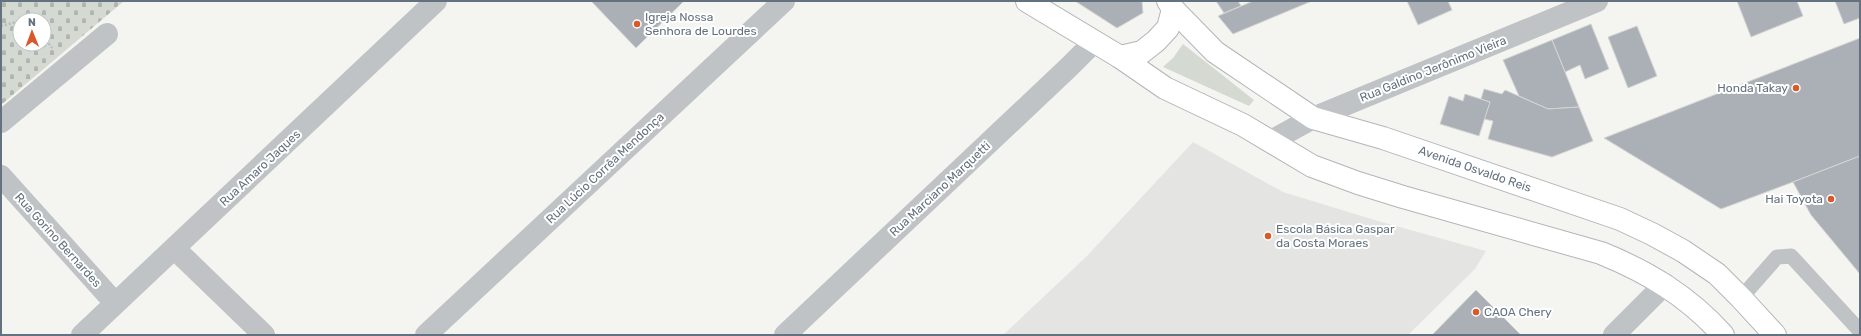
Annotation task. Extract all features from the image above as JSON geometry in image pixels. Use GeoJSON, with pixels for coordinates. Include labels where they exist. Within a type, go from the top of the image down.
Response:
{"type":"FeatureCollection","features":[{"type":"Feature","properties":{"kind":"main road"},"geometry":{"type":"LineString","coordinates":[[1027,1],[1120,57],[1164,88],[1271,141],[1312,166],[1358,183],[1601,253],[1631,265],[1665,284],[1708,319],[1723,335]]}},
{"type":"Feature","properties":{"kind":"main road"},"geometry":{"type":"LineString","coordinates":[[1120,57],[1142,52],[1156,42],[1168,28],[1171,5]]}},
{"type":"Feature","properties":{"kind":"main road","name":"Avenida Osvaldo Reis"},"geometry":{"type":"LineString","coordinates":[[1171,5],[1215,52],[1313,118],[1396,142],[1620,219],[1652,234],[1683,251],[1717,274],[1775,335]]}},
{"type":"Feature","properties":{"kind":"street","name":"Rua Amaro Jaques"},"geometry":{"type":"LineString","coordinates":[[82,335],[175,249],[436,1]]}},
{"type":"Feature","properties":{"kind":"street","name":"Rua Lúcio Corrêa Mendonça"},"geometry":{"type":"LineString","coordinates":[[426,335],[784,1]]}},
{"type":"Feature","properties":{"kind":"street","name":"Rua Galdino Jerônimo Vieira"},"geometry":{"type":"LineString","coordinates":[[1271,141],[1313,118],[1597,1]]}},
{"type":"Feature","properties":{"kind":"street"},"geometry":{"type":"LineString","coordinates":[[1,122],[107,34]]}},
{"type":"Feature","properties":{"kind":"street","name":"Rua Marciano Marquetti"},"geometry":{"type":"LineString","coordinates":[[785,335],[1070,67],[1094,42]]}},
{"type":"Feature","properties":{"kind":"street","name":"Rua Gorino Bernardes"},"geometry":{"type":"LineString","coordinates":[[1,176],[115,303]]}},
{"type":"Feature","properties":{"kind":"street"},"geometry":{"type":"LineString","coordinates":[[175,249],[264,335]]}},
{"type":"Feature","properties":{"kind":"street"},"geometry":{"type":"LineString","coordinates":[[1614,335],[1665,284]]}},
{"type":"Feature","properties":{"kind":"lane"},"geometry":{"type":"LineString","coordinates":[[1741,298],[1777,257],[1791,256],[1860,331]]}},
{"type":"Feature","properties":{"kind":"path"},"geometry":{"type":"LineString","coordinates":[[1,26],[12,23]]}},
{"type":"Feature","properties":{"kind":"shaded area","name":"Escola Básica Gaspar da Costa Moraes"},"geometry":{"type":"Polygon","coordinates":[[[1193,142],[1283,192],[1378,221],[1486,251],[1475,269],[1408,335],[1003,335],[1086,257],[1193,142]]]}},
{"type":"Feature","properties":{"kind":"green space"},"geometry":{"type":"Polygon","coordinates":[[[1,1],[124,1],[1,105],[1,1]]]}},
{"type":"Feature","properties":{"kind":"green space"},"geometry":{"type":"Polygon","coordinates":[[[1183,44],[1254,100],[1249,106],[1163,67],[1173,58],[1183,44]]]}},
{"type":"Feature","properties":{"kind":"building","name":"Igreja Nossa Senhora de Lourdes"},"geometry":{"type":"Polygon","coordinates":[[[591,1],[684,1],[636,48],[591,1]]]}},
{"type":"Feature","properties":{"kind":"building"},"geometry":{"type":"Polygon","coordinates":[[[1075,1],[1142,1],[1143,13],[1117,28],[1075,1]]]}},
{"type":"Feature","properties":{"kind":"building"},"geometry":{"type":"Polygon","coordinates":[[[1216,1],[1238,1],[1241,6],[1224,13],[1216,1]]]}},
{"type":"Feature","properties":{"kind":"building"},"geometry":{"type":"Polygon","coordinates":[[[1253,1],[1312,1],[1233,34],[1218,16],[1253,1]]]}},
{"type":"Feature","properties":{"kind":"building"},"geometry":{"type":"Polygon","coordinates":[[[1407,1],[1448,1],[1452,10],[1418,25],[1407,1]]]}},
{"type":"Feature","properties":{"kind":"building"},"geometry":{"type":"Polygon","coordinates":[[[1737,1],[1797,1],[1803,16],[1751,37],[1737,1]]]}},
{"type":"Feature","properties":{"kind":"building"},"geometry":{"type":"Polygon","coordinates":[[[1835,1],[1860,1],[1860,18],[1844,24],[1835,1]]]}},
{"type":"Feature","properties":{"kind":"building"},"geometry":{"type":"Polygon","coordinates":[[[1591,24],[1609,69],[1585,79],[1580,65],[1565,72],[1552,40],[1591,24]]]}},
{"type":"Feature","properties":{"kind":"building"},"geometry":{"type":"Polygon","coordinates":[[[1637,26],[1657,76],[1628,88],[1608,37],[1637,26]]]}},
{"type":"Feature","properties":{"kind":"building","name":"Honda Takay"},"geometry":{"type":"Polygon","coordinates":[[[1860,38],[1860,156],[1721,209],[1604,138],[1860,38]]]}},
{"type":"Feature","properties":{"kind":"building"},"geometry":{"type":"Polygon","coordinates":[[[1552,40],[1579,107],[1548,109],[1519,96],[1503,60],[1552,40]]]}},
{"type":"Feature","properties":{"kind":"building"},"geometry":{"type":"Polygon","coordinates":[[[1484,89],[1502,94],[1505,90],[1548,109],[1579,107],[1593,141],[1552,157],[1488,139],[1493,121],[1484,119],[1490,102],[1481,99],[1484,89]]]}},
{"type":"Feature","properties":{"kind":"building"},"geometry":{"type":"Polygon","coordinates":[[[1465,94],[1490,102],[1479,136],[1440,124],[1449,96],[1463,101],[1465,94]]]}},
{"type":"Feature","properties":{"kind":"building","name":"Hai Toyota"},"geometry":{"type":"Polygon","coordinates":[[[1860,156],[1860,274],[1811,215],[1793,182],[1860,156]]]}},
{"type":"Feature","properties":{"kind":"building","name":"CAOA Chery"},"geometry":{"type":"Polygon","coordinates":[[[1476,290],[1521,335],[1432,335],[1476,290]]]}},
{"type":"Feature","properties":{"kind":"place","name":"Igreja Nossa Senhora de Lourdes"},"geometry":{"type":"Point","coordinates":[637,24]}},
{"type":"Feature","properties":{"kind":"place","name":"Honda Takay"},"geometry":{"type":"Point","coordinates":[1796,88]}},
{"type":"Feature","properties":{"kind":"place","name":"Hai Toyota"},"geometry":{"type":"Point","coordinates":[1831,199]}},
{"type":"Feature","properties":{"kind":"place","name":"Escola Básica Gaspar da Costa Moraes"},"geometry":{"type":"Point","coordinates":[1268,236]}},
{"type":"Feature","properties":{"kind":"place","name":"CAOA Chery"},"geometry":{"type":"Point","coordinates":[1476,312]}}]}
